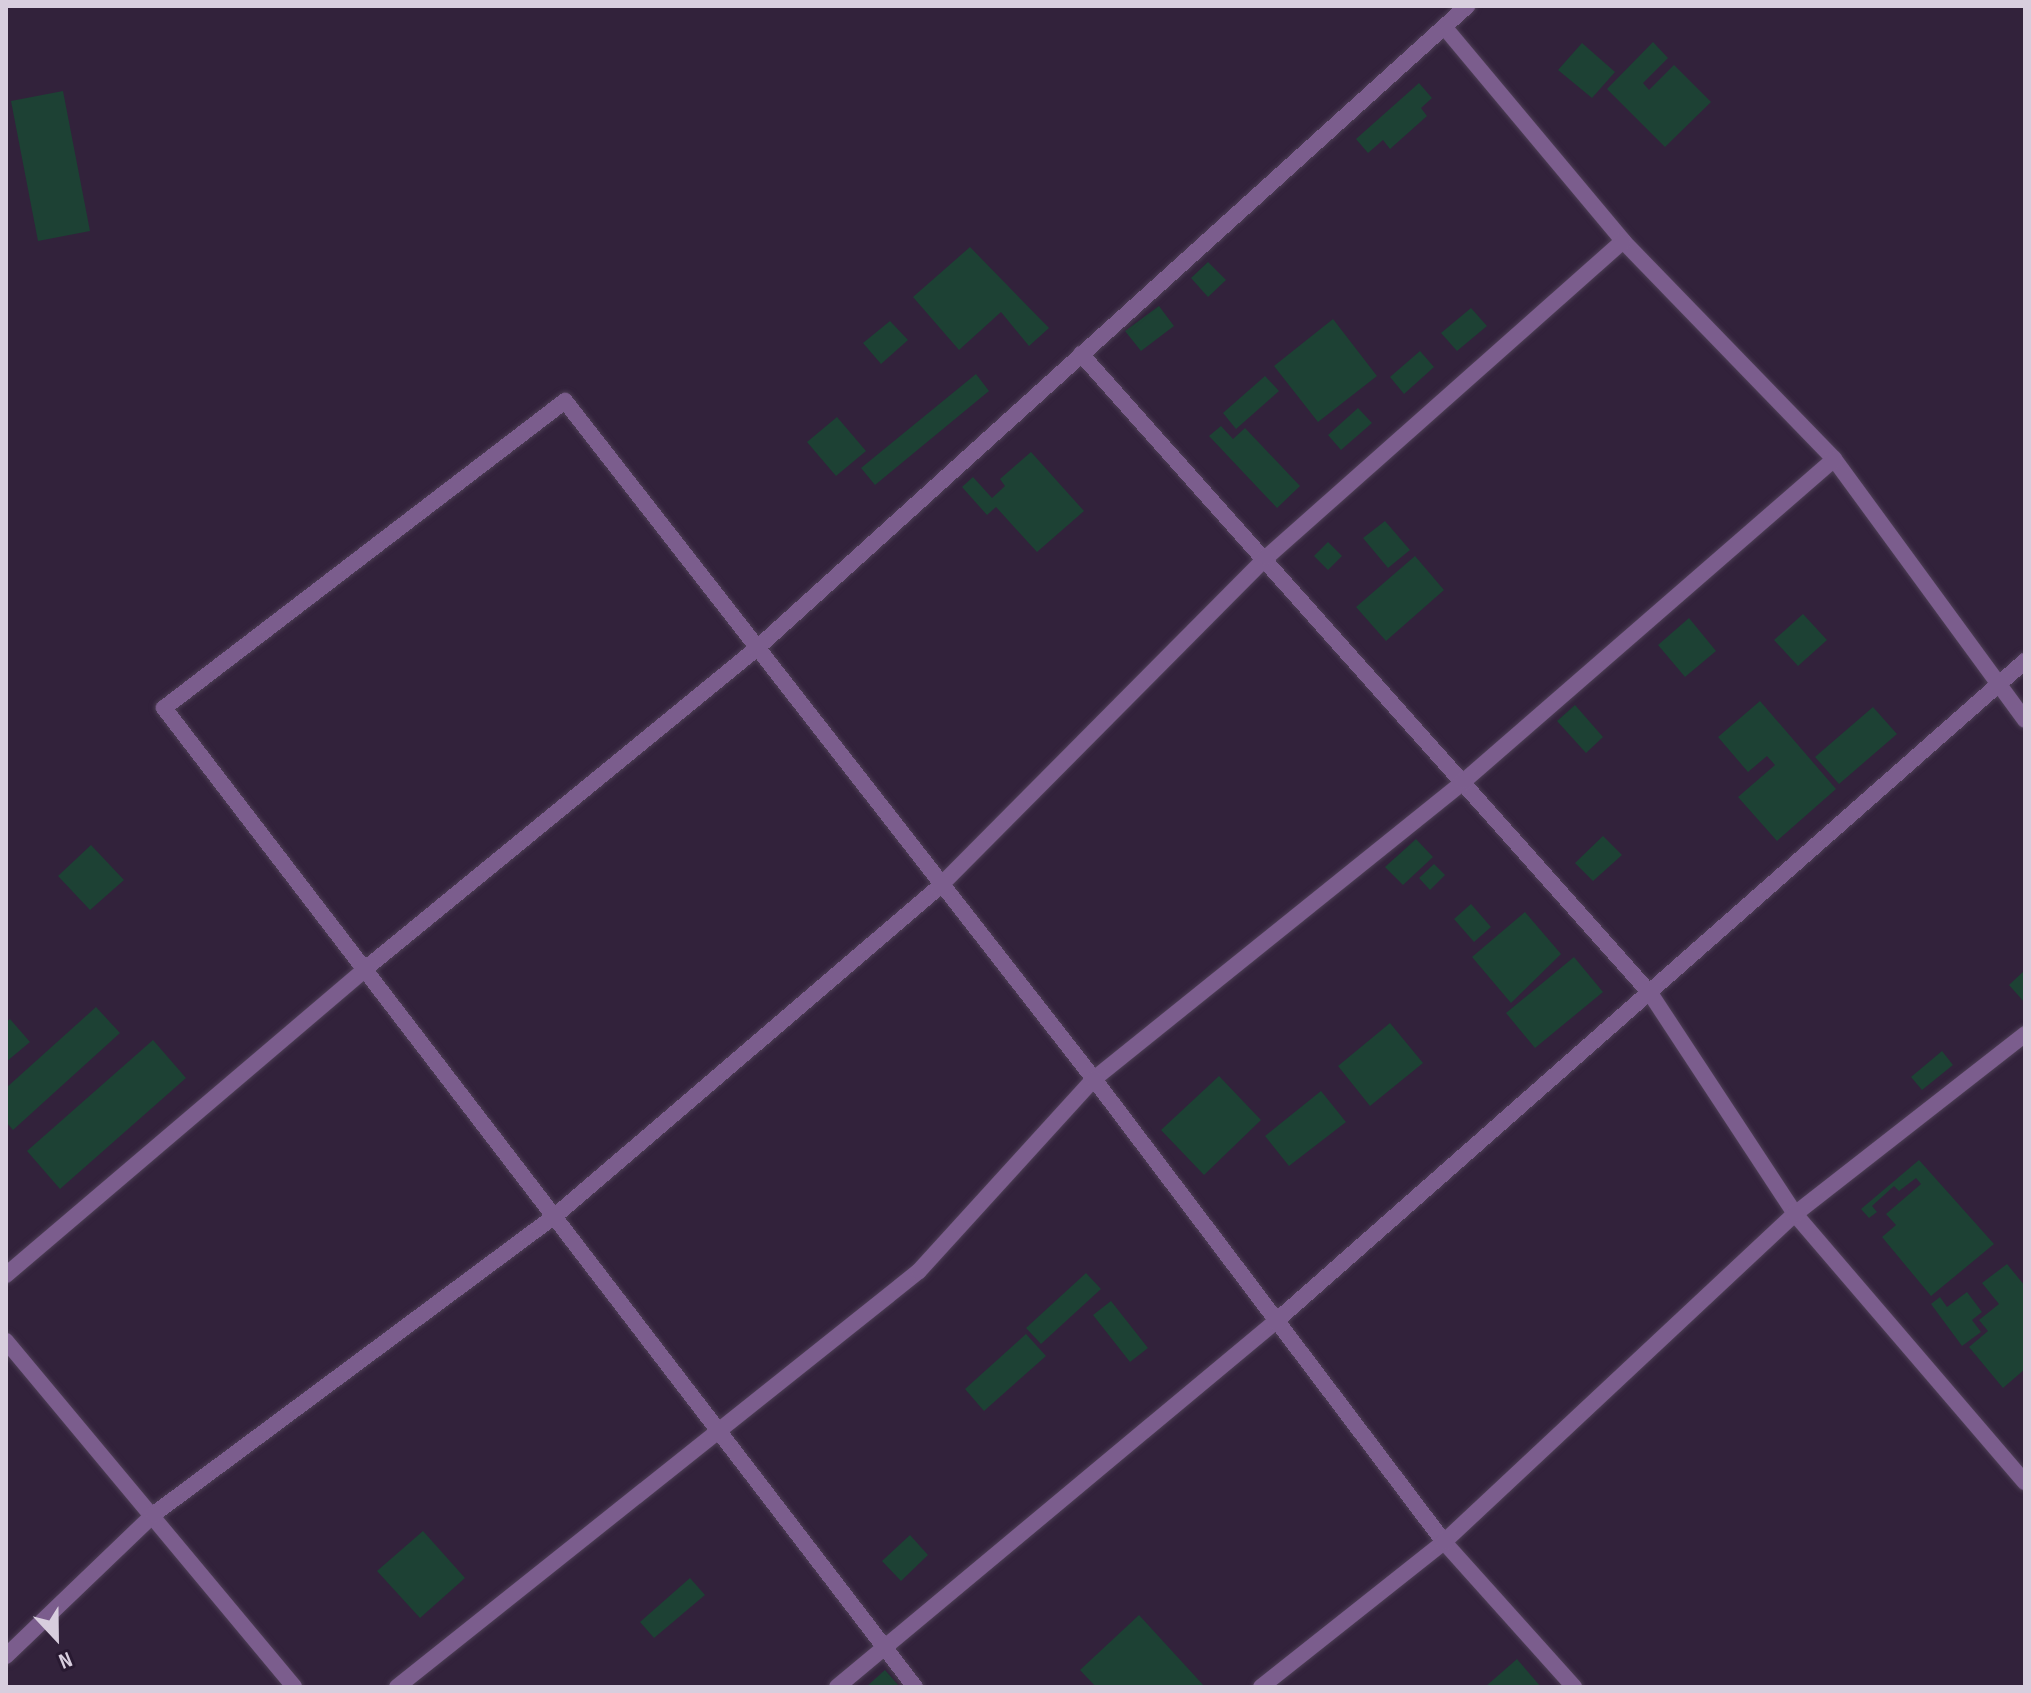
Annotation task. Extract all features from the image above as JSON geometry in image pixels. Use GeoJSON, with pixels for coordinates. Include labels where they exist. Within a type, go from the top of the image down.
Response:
{"type":"FeatureCollection","features":[{"type":"Feature","properties":{"kind":"street"},"geometry":{"type":"LineString","coordinates":[[6,1275],[365,969],[756,649],[1446,29],[1467,6]]}},
{"type":"Feature","properties":{"kind":"street"},"geometry":{"type":"LineString","coordinates":[[1446,29],[1623,241],[1834,459],[2025,720]]}},
{"type":"Feature","properties":{"kind":"street"},"geometry":{"type":"LineString","coordinates":[[6,1656],[154,1514],[556,1215],[939,887],[1267,557],[1623,241]]}},
{"type":"Feature","properties":{"kind":"street"},"geometry":{"type":"LineString","coordinates":[[1081,354],[1267,557],[1650,993],[1795,1214],[2025,1482]]}},
{"type":"Feature","properties":{"kind":"street"},"geometry":{"type":"LineString","coordinates":[[915,1687],[724,1431],[164,708],[565,401],[939,887],[1094,1079],[1444,1542],[1574,1687]]}},
{"type":"Feature","properties":{"kind":"street"},"geometry":{"type":"LineString","coordinates":[[397,1687],[724,1431],[919,1271],[1094,1079],[1464,781],[1834,459]]}},
{"type":"Feature","properties":{"kind":"street"},"geometry":{"type":"LineString","coordinates":[[837,1687],[1275,1322],[2025,661]]}},
{"type":"Feature","properties":{"kind":"street"},"geometry":{"type":"LineString","coordinates":[[1261,1687],[1444,1542],[1795,1214],[2025,1034]]}},
{"type":"Feature","properties":{"kind":"street"},"geometry":{"type":"LineString","coordinates":[[6,1341],[154,1514],[294,1687]]}},
{"type":"Feature","properties":{"kind":"building"},"geometry":{"type":"Polygon","coordinates":[[[1653,42],[1668,58],[1643,83],[1649,90],[1674,65],[1711,102],[1665,147],[1607,89],[1653,42]]]}},
{"type":"Feature","properties":{"kind":"building"},"geometry":{"type":"Polygon","coordinates":[[[1582,43],[1615,72],[1592,98],[1558,70],[1582,43]]]}},
{"type":"Feature","properties":{"kind":"building"},"geometry":{"type":"Polygon","coordinates":[[[1419,83],[1432,98],[1421,108],[1427,116],[1390,149],[1383,140],[1368,153],[1356,139],[1419,83]]]}},
{"type":"Feature","properties":{"kind":"building"},"geometry":{"type":"Polygon","coordinates":[[[63,91],[90,231],[38,241],[11,101],[63,91]]]}},
{"type":"Feature","properties":{"kind":"building"},"geometry":{"type":"Polygon","coordinates":[[[970,247],[1049,328],[1029,346],[1001,312],[959,350],[913,297],[970,247]]]}},
{"type":"Feature","properties":{"kind":"building"},"geometry":{"type":"Polygon","coordinates":[[[1208,262],[1226,280],[1208,297],[1191,278],[1208,262]]]}},
{"type":"Feature","properties":{"kind":"building"},"geometry":{"type":"Polygon","coordinates":[[[1159,306],[1174,326],[1141,351],[1125,331],[1159,306]]]}},
{"type":"Feature","properties":{"kind":"building"},"geometry":{"type":"Polygon","coordinates":[[[1471,308],[1487,326],[1457,351],[1441,333],[1471,308]]]}},
{"type":"Feature","properties":{"kind":"building"},"geometry":{"type":"Polygon","coordinates":[[[1333,319],[1377,376],[1318,422],[1274,366],[1333,319]]]}},
{"type":"Feature","properties":{"kind":"building"},"geometry":{"type":"Polygon","coordinates":[[[890,321],[908,340],[881,364],[863,343],[890,321]]]}},
{"type":"Feature","properties":{"kind":"building"},"geometry":{"type":"Polygon","coordinates":[[[1420,351],[1434,367],[1404,394],[1390,377],[1420,351]]]}},
{"type":"Feature","properties":{"kind":"building"},"geometry":{"type":"Polygon","coordinates":[[[976,374],[989,391],[875,485],[861,468],[976,374]]]}},
{"type":"Feature","properties":{"kind":"building"},"geometry":{"type":"Polygon","coordinates":[[[1265,376],[1279,391],[1236,429],[1223,413],[1265,376]]]}},
{"type":"Feature","properties":{"kind":"building"},"geometry":{"type":"Polygon","coordinates":[[[1358,408],[1372,423],[1341,450],[1328,435],[1358,408]]]}},
{"type":"Feature","properties":{"kind":"building"},"geometry":{"type":"Polygon","coordinates":[[[837,417],[866,451],[836,476],[807,442],[837,417]]]}},
{"type":"Feature","properties":{"kind":"building"},"geometry":{"type":"Polygon","coordinates":[[[1221,426],[1233,439],[1245,428],[1300,486],[1277,508],[1209,436],[1221,426]]]}},
{"type":"Feature","properties":{"kind":"building"},"geometry":{"type":"Polygon","coordinates":[[[1031,452],[1084,511],[1037,552],[996,507],[987,515],[962,487],[973,477],[992,498],[1005,486],[1000,479],[1031,452]]]}},
{"type":"Feature","properties":{"kind":"building"},"geometry":{"type":"Polygon","coordinates":[[[1385,521],[1410,550],[1388,568],[1363,538],[1385,521]]]}},
{"type":"Feature","properties":{"kind":"building"},"geometry":{"type":"Polygon","coordinates":[[[1328,542],[1342,556],[1328,570],[1314,556],[1328,542]]]}},
{"type":"Feature","properties":{"kind":"building"},"geometry":{"type":"Polygon","coordinates":[[[1415,556],[1444,590],[1386,641],[1356,607],[1415,556]]]}},
{"type":"Feature","properties":{"kind":"building"},"geometry":{"type":"Polygon","coordinates":[[[1803,614],[1827,640],[1798,666],[1774,640],[1803,614]]]}},
{"type":"Feature","properties":{"kind":"building"},"geometry":{"type":"Polygon","coordinates":[[[1689,618],[1716,651],[1685,677],[1658,645],[1689,618]]]}},
{"type":"Feature","properties":{"kind":"building"},"geometry":{"type":"Polygon","coordinates":[[[1760,701],[1836,789],[1777,841],[1738,797],[1775,765],[1767,756],[1748,772],[1718,737],[1760,701]]]}},
{"type":"Feature","properties":{"kind":"building"},"geometry":{"type":"Polygon","coordinates":[[[1575,705],[1603,737],[1586,753],[1557,721],[1575,705]]]}},
{"type":"Feature","properties":{"kind":"building"},"geometry":{"type":"Polygon","coordinates":[[[1873,707],[1897,734],[1839,784],[1815,757],[1873,707]]]}},
{"type":"Feature","properties":{"kind":"building"},"geometry":{"type":"Polygon","coordinates":[[[1603,836],[1622,855],[1593,881],[1575,863],[1603,836]]]}},
{"type":"Feature","properties":{"kind":"building"},"geometry":{"type":"Polygon","coordinates":[[[1416,839],[1433,857],[1403,885],[1385,867],[1416,839]]]}},
{"type":"Feature","properties":{"kind":"building"},"geometry":{"type":"Polygon","coordinates":[[[91,845],[124,880],[90,910],[58,876],[91,845]]]}},
{"type":"Feature","properties":{"kind":"building"},"geometry":{"type":"Polygon","coordinates":[[[1434,864],[1445,875],[1430,890],[1419,878],[1434,864]]]}},
{"type":"Feature","properties":{"kind":"building"},"geometry":{"type":"Polygon","coordinates":[[[1471,904],[1491,927],[1474,942],[1454,919],[1471,904]]]}},
{"type":"Feature","properties":{"kind":"building"},"geometry":{"type":"Polygon","coordinates":[[[1525,912],[1561,954],[1511,1003],[1472,957],[1525,912]]]}},
{"type":"Feature","properties":{"kind":"building"},"geometry":{"type":"Polygon","coordinates":[[[1574,957],[1603,992],[1535,1048],[1506,1013],[1574,957]]]}},
{"type":"Feature","properties":{"kind":"building"},"geometry":{"type":"Polygon","coordinates":[[[2025,970],[2025,1003],[2009,985],[2025,970]]]}},
{"type":"Feature","properties":{"kind":"building"},"geometry":{"type":"Polygon","coordinates":[[[96,1007],[120,1033],[13,1130],[6,1122],[6,1088],[96,1007]]]}},
{"type":"Feature","properties":{"kind":"building"},"geometry":{"type":"Polygon","coordinates":[[[10,1019],[30,1042],[6,1062],[6,1022],[10,1019]]]}},
{"type":"Feature","properties":{"kind":"building"},"geometry":{"type":"Polygon","coordinates":[[[1390,1023],[1423,1063],[1370,1106],[1338,1066],[1390,1023]]]}},
{"type":"Feature","properties":{"kind":"building"},"geometry":{"type":"Polygon","coordinates":[[[153,1040],[186,1078],[60,1189],[27,1151],[153,1040]]]}},
{"type":"Feature","properties":{"kind":"building"},"geometry":{"type":"Polygon","coordinates":[[[1942,1051],[1953,1065],[1922,1090],[1911,1077],[1942,1051]]]}},
{"type":"Feature","properties":{"kind":"building"},"geometry":{"type":"Polygon","coordinates":[[[1219,1076],[1261,1120],[1204,1175],[1161,1130],[1219,1076]]]}},
{"type":"Feature","properties":{"kind":"building"},"geometry":{"type":"Polygon","coordinates":[[[1321,1091],[1346,1122],[1289,1166],[1265,1136],[1321,1091]]]}},
{"type":"Feature","properties":{"kind":"building"},"geometry":{"type":"Polygon","coordinates":[[[1919,1160],[1994,1244],[1931,1296],[1882,1237],[1896,1225],[1886,1214],[1921,1184],[1916,1178],[1899,1191],[1894,1186],[1872,1206],[1877,1212],[1869,1218],[1861,1209],[1919,1160]]]}},
{"type":"Feature","properties":{"kind":"building"},"geometry":{"type":"Polygon","coordinates":[[[2007,1264],[2025,1286],[2025,1369],[2003,1388],[1969,1347],[1988,1331],[1979,1320],[1999,1304],[1982,1283],[2007,1264]]]}},
{"type":"Feature","properties":{"kind":"building"},"geometry":{"type":"Polygon","coordinates":[[[1086,1273],[1101,1289],[1041,1344],[1026,1328],[1086,1273]]]}},
{"type":"Feature","properties":{"kind":"building"},"geometry":{"type":"Polygon","coordinates":[[[1967,1292],[1982,1312],[1972,1320],[1981,1332],[1962,1346],[1931,1304],[1940,1297],[1947,1307],[1967,1292]]]}},
{"type":"Feature","properties":{"kind":"building"},"geometry":{"type":"Polygon","coordinates":[[[1111,1301],[1148,1348],[1130,1362],[1093,1315],[1111,1301]]]}},
{"type":"Feature","properties":{"kind":"building"},"geometry":{"type":"Polygon","coordinates":[[[1026,1334],[1046,1356],[984,1411],[965,1389],[1026,1334]]]}},
{"type":"Feature","properties":{"kind":"building"},"geometry":{"type":"Polygon","coordinates":[[[423,1531],[465,1578],[420,1618],[377,1571],[423,1531]]]}},
{"type":"Feature","properties":{"kind":"building"},"geometry":{"type":"Polygon","coordinates":[[[910,1535],[928,1555],[901,1581],[882,1561],[910,1535]]]}},
{"type":"Feature","properties":{"kind":"building"},"geometry":{"type":"Polygon","coordinates":[[[690,1578],[705,1595],[654,1638],[640,1622],[690,1578]]]}},
{"type":"Feature","properties":{"kind":"building"},"geometry":{"type":"Polygon","coordinates":[[[1139,1615],[1205,1687],[1096,1687],[1080,1670],[1139,1615]]]}},
{"type":"Feature","properties":{"kind":"building"},"geometry":{"type":"Polygon","coordinates":[[[1517,1659],[1541,1687],[1485,1687],[1517,1659]]]}},
{"type":"Feature","properties":{"kind":"building"},"geometry":{"type":"Polygon","coordinates":[[[885,1670],[900,1687],[866,1687],[885,1670]]]}}]}
